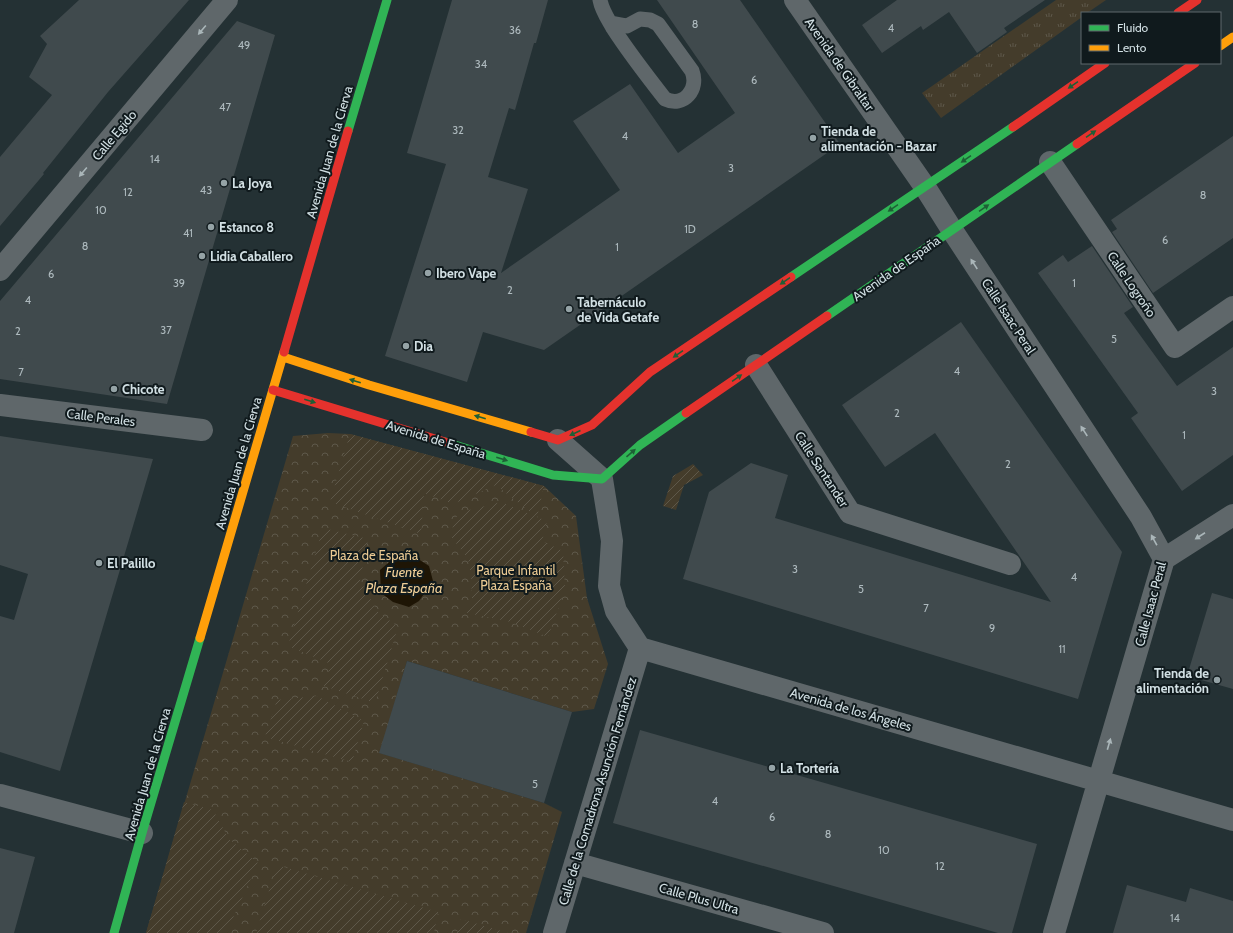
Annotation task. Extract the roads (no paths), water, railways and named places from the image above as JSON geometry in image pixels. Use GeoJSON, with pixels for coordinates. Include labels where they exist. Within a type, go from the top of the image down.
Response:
{"type":"FeatureCollection","features":[{"type":"Feature","properties":{"kind":"street","name":"Calle Egido"},"geometry":{"type":"LineString","coordinates":[[0,270],[227,0]]}},
{"type":"Feature","properties":{"kind":"street","name":"Avenida Juan de la Cierva"},"geometry":{"type":"LineString","coordinates":[[114,933],[142,833],[387,0]]}},
{"type":"Feature","properties":{"kind":"street","name":"Avenida de Gibraltar"},"geometry":{"type":"LineString","coordinates":[[795,0],[926,187],[952,230]]}},
{"type":"Feature","properties":{"kind":"street"},"geometry":{"type":"LineString","coordinates":[[1179,12],[1197,0]]}},
{"type":"Feature","properties":{"kind":"street"},"geometry":{"type":"LineString","coordinates":[[1221,45],[1233,37]]}},
{"type":"Feature","properties":{"kind":"street"},"geometry":{"type":"LineString","coordinates":[[558,440],[592,425],[650,372],[926,187],[1105,64]]}},
{"type":"Feature","properties":{"kind":"street","name":"Avenida de España"},"geometry":{"type":"LineString","coordinates":[[273,390],[553,475],[602,479],[640,446],[1050,162],[1195,64]]}},
{"type":"Feature","properties":{"kind":"street","name":"Calle Logroño"},"geometry":{"type":"LineString","coordinates":[[1050,162],[1175,347],[1233,306]]}},
{"type":"Feature","properties":{"kind":"street","name":"Calle Isaac Peral"},"geometry":{"type":"LineString","coordinates":[[952,230],[1141,517],[1164,559],[1054,933]]}},
{"type":"Feature","properties":{"kind":"street"},"geometry":{"type":"LineString","coordinates":[[283,357],[376,387],[558,440],[602,479],[612,541],[609,586],[616,611],[640,648]]}},
{"type":"Feature","properties":{"kind":"street","name":"Calle Santander"},"geometry":{"type":"LineString","coordinates":[[756,365],[850,513],[1010,564]]}},
{"type":"Feature","properties":{"kind":"street","name":"Calle Perales"},"geometry":{"type":"LineString","coordinates":[[0,405],[202,430]]}},
{"type":"Feature","properties":{"kind":"street"},"geometry":{"type":"LineString","coordinates":[[1164,559],[1233,515]]}},
{"type":"Feature","properties":{"kind":"street","name":"Avenida de los Ángeles"},"geometry":{"type":"LineString","coordinates":[[640,648],[1233,820]]}},
{"type":"Feature","properties":{"kind":"street","name":"Calle de la Comadrona Asunción Fernández"},"geometry":{"type":"LineString","coordinates":[[554,933],[640,648]]}},
{"type":"Feature","properties":{"kind":"street"},"geometry":{"type":"LineString","coordinates":[[0,795],[142,833]]}},
{"type":"Feature","properties":{"kind":"street","name":"Calle Plus Ultra"},"geometry":{"type":"LineString","coordinates":[[575,863],[823,933]]}},
{"type":"Feature","properties":{"kind":"lane"},"geometry":{"type":"LineString","coordinates":[[600,0],[602,8],[611,23],[626,48],[664,99],[671,102],[680,101],[688,96],[695,78],[692,71],[658,24],[650,20],[640,19],[626,26],[611,23]]}},
{"type":"Feature","properties":{"kind":"water","name":"Fuente Plaza España"},"geometry":{"type":"Polygon","coordinates":[[[412,555],[429,566],[433,581],[419,601],[409,607],[393,602],[381,593],[380,570],[394,558],[412,555]]]}},
{"type":"Feature","properties":{"kind":"place","name":"Tienda de alimentación - Bazar"},"geometry":{"type":"Point","coordinates":[813,138]}},
{"type":"Feature","properties":{"kind":"place","name":"La Joya"},"geometry":{"type":"Point","coordinates":[224,183]}},
{"type":"Feature","properties":{"kind":"place","name":"Estanco 8"},"geometry":{"type":"Point","coordinates":[211,227]}},
{"type":"Feature","properties":{"kind":"place","name":"Lidia Caballero"},"geometry":{"type":"Point","coordinates":[202,256]}},
{"type":"Feature","properties":{"kind":"place","name":"Ibero Vape"},"geometry":{"type":"Point","coordinates":[428,273]}},
{"type":"Feature","properties":{"kind":"place","name":"Tabernáculo de Vida Getafe"},"geometry":{"type":"Point","coordinates":[569,309]}},
{"type":"Feature","properties":{"kind":"place","name":"Dia"},"geometry":{"type":"Point","coordinates":[406,346]}},
{"type":"Feature","properties":{"kind":"place","name":"Chicote"},"geometry":{"type":"Point","coordinates":[114,389]}},
{"type":"Feature","properties":{"kind":"place","name":"El Palillo"},"geometry":{"type":"Point","coordinates":[99,563]}},
{"type":"Feature","properties":{"kind":"place","name":"Tienda de alimentación"},"geometry":{"type":"Point","coordinates":[1217,680]}},
{"type":"Feature","properties":{"kind":"place","name":"La Tortería"},"geometry":{"type":"Point","coordinates":[772,768]}},
{"type":"Feature","properties":{"kind":"park label","name":"Plaza de España"},"geometry":{"type":"Point","coordinates":[374,555]}},
{"type":"Feature","properties":{"kind":"park label","name":"Parque Infantil Plaza España"},"geometry":{"type":"Point","coordinates":[516,578]}}]}
